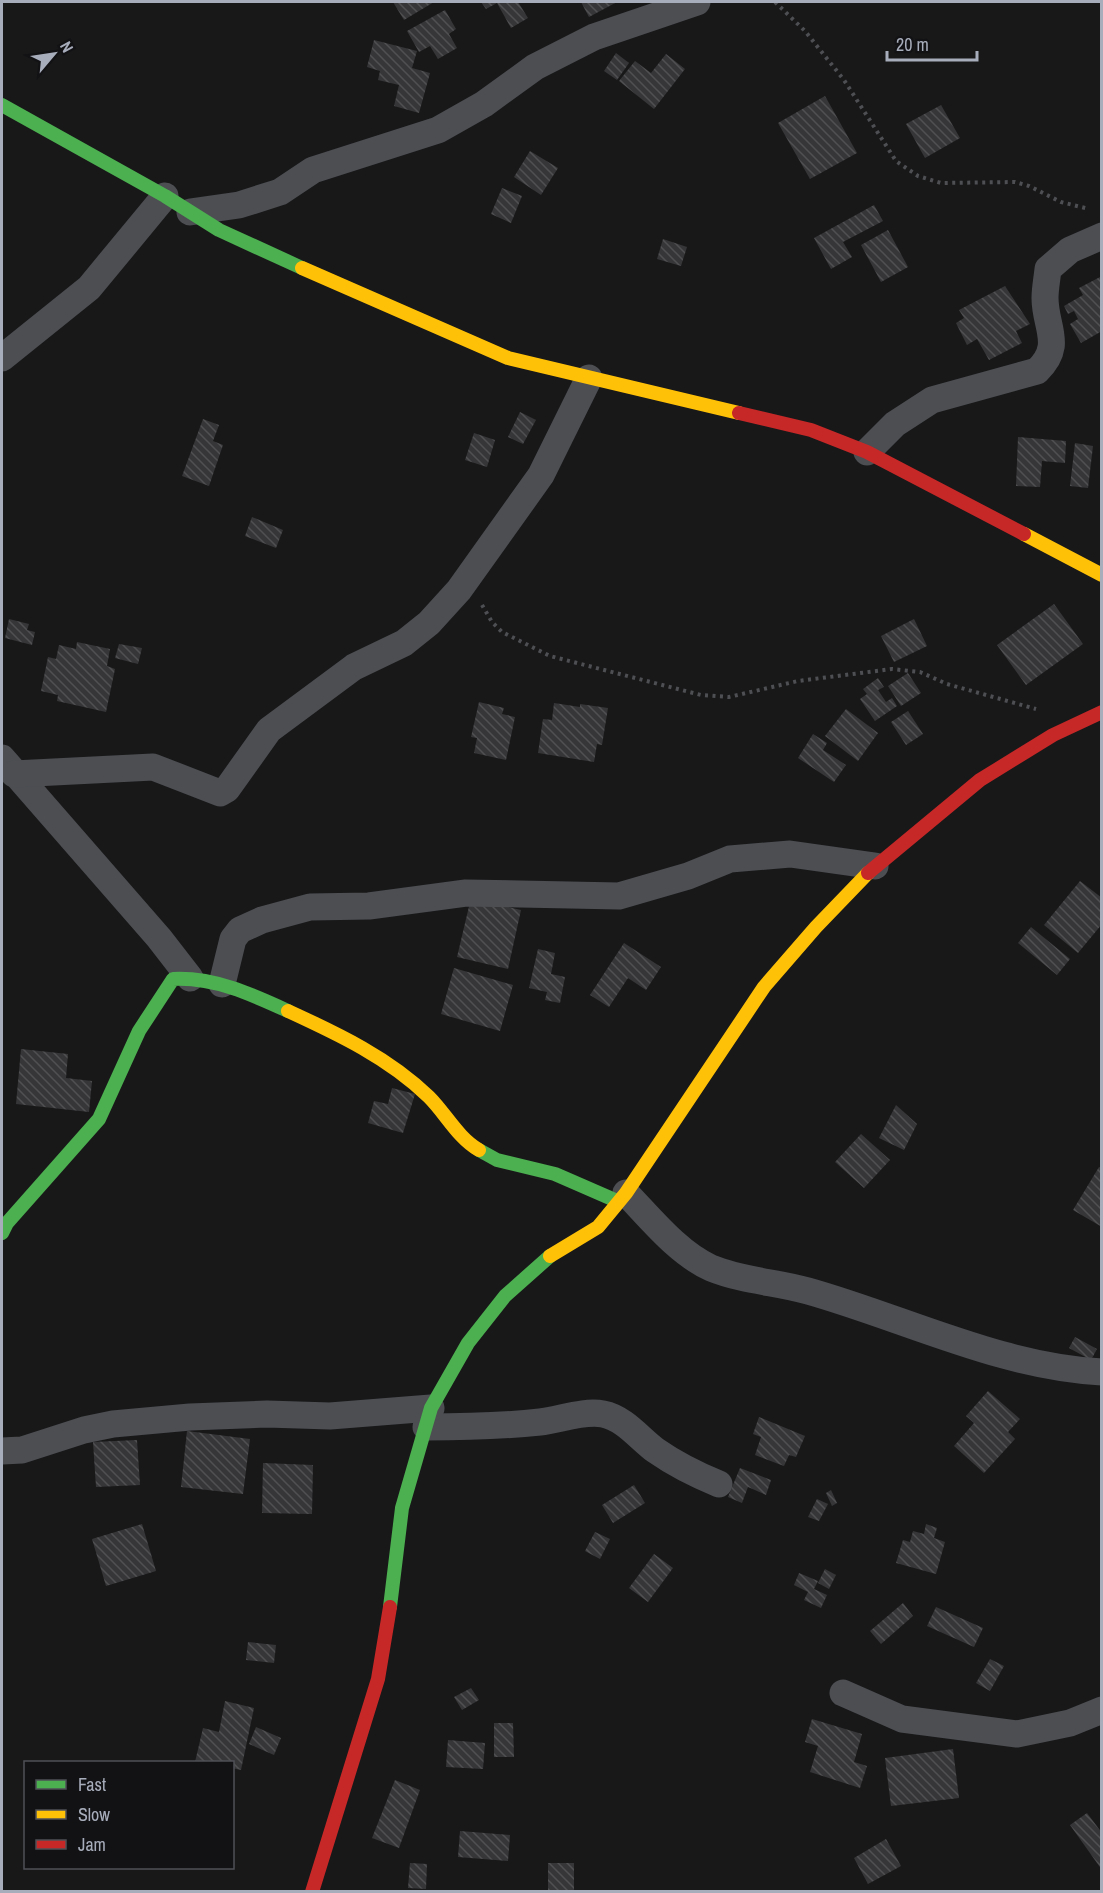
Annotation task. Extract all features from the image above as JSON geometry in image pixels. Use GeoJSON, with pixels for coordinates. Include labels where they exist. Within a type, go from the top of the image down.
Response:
{"type":"FeatureCollection","features":[{"type":"Feature","properties":{"kind":"street"},"geometry":{"type":"LineString","coordinates":[[190,212],[239,205],[259,199],[280,192],[313,170],[438,130],[484,104],[535,68],[651,8],[697,2]]}},
{"type":"Feature","properties":{"kind":"street"},"geometry":{"type":"LineString","coordinates":[[2,105],[165,196],[219,230],[508,358],[811,430],[867,452],[1101,575]]}},
{"type":"Feature","properties":{"kind":"street"},"geometry":{"type":"LineString","coordinates":[[2,358],[88,288],[165,196]]}},
{"type":"Feature","properties":{"kind":"street"},"geometry":{"type":"LineString","coordinates":[[867,452],[895,424],[932,400],[1037,370],[1047,361],[1052,344],[1045,300],[1048,269],[1098,223]]}},
{"type":"Feature","properties":{"kind":"street"},"geometry":{"type":"LineString","coordinates":[[8,766],[153,767],[220,793],[235,780],[269,730],[354,666],[404,643],[429,623],[466,579],[541,475],[589,378]]}},
{"type":"Feature","properties":{"kind":"street"},"geometry":{"type":"LineString","coordinates":[[312,1892],[378,1679],[395,1577],[402,1508],[428,1417],[468,1343],[505,1296],[543,1260],[598,1227],[621,1197],[764,987],[816,927],[875,866],[980,780],[1053,735],[1101,712]]}},
{"type":"Feature","properties":{"kind":"street"},"geometry":{"type":"LineString","coordinates":[[8,766],[75,840],[190,978]]}},
{"type":"Feature","properties":{"kind":"street"},"geometry":{"type":"LineString","coordinates":[[222,984],[233,939],[240,930],[262,920],[310,908],[369,906],[466,893],[620,896],[688,876],[730,859],[780,855],[875,866]]}},
{"type":"Feature","properties":{"kind":"street"},"geometry":{"type":"LineString","coordinates":[[2,1233],[15,1214],[99,1119],[139,1031],[158,999],[173,980],[190,978],[241,988],[348,1039],[429,1096],[469,1144],[497,1160],[555,1174],[621,1197],[691,1256],[711,1268],[754,1281],[806,1290],[989,1350],[1071,1371],[1101,1372]]}},
{"type":"Feature","properties":{"kind":"street"},"geometry":{"type":"LineString","coordinates":[[2,1450],[22,1450],[84,1430],[168,1419],[267,1414],[428,1417],[501,1426],[556,1420],[590,1413],[605,1414],[626,1425],[654,1449],[693,1473],[719,1484]]}},
{"type":"Feature","properties":{"kind":"street"},"geometry":{"type":"LineString","coordinates":[[843,1693],[902,1719],[1017,1734],[1070,1724],[1101,1710]]}},
{"type":"Feature","properties":{"kind":"path"},"geometry":{"type":"LineString","coordinates":[[775,2],[805,31],[844,80],[896,161],[918,176],[941,183],[1015,182],[1029,186],[1098,223]]}},
{"type":"Feature","properties":{"kind":"path"},"geometry":{"type":"LineString","coordinates":[[466,579],[492,622],[502,632],[550,656],[659,686],[701,695],[729,697],[809,679],[892,669],[920,672],[947,684],[1078,723]]}},
{"type":"Feature","properties":{"kind":"building"},"geometry":{"type":"Polygon","coordinates":[[[393,2],[434,2],[404,20],[393,2]]]}},
{"type":"Feature","properties":{"kind":"building"},"geometry":{"type":"Polygon","coordinates":[[[481,2],[518,2],[528,18],[511,28],[497,3],[486,9],[481,2]]]}},
{"type":"Feature","properties":{"kind":"building"},"geometry":{"type":"Polygon","coordinates":[[[581,2],[617,2],[589,17],[581,2]]]}},
{"type":"Feature","properties":{"kind":"building"},"geometry":{"type":"Polygon","coordinates":[[[445,10],[456,29],[449,34],[457,48],[438,59],[430,46],[419,52],[407,31],[445,10]]]}},
{"type":"Feature","properties":{"kind":"building"},"geometry":{"type":"Polygon","coordinates":[[[374,40],[417,51],[412,68],[430,73],[419,113],[394,106],[399,85],[378,80],[380,71],[367,67],[374,40]]]}},
{"type":"Feature","properties":{"kind":"building"},"geometry":{"type":"Polygon","coordinates":[[[616,53],[629,63],[617,80],[604,71],[616,53]]]}},
{"type":"Feature","properties":{"kind":"building"},"geometry":{"type":"Polygon","coordinates":[[[666,54],[685,69],[654,109],[619,81],[635,61],[651,73],[666,54]]]}},
{"type":"Feature","properties":{"kind":"building"},"geometry":{"type":"Polygon","coordinates":[[[825,96],[857,153],[810,179],[778,123],[825,96]]]}},
{"type":"Feature","properties":{"kind":"building"},"geometry":{"type":"Polygon","coordinates":[[[941,105],[960,138],[925,158],[906,124],[941,105]]]}},
{"type":"Feature","properties":{"kind":"building"},"geometry":{"type":"Polygon","coordinates":[[[530,151],[558,168],[541,195],[514,177],[530,151]]]}},
{"type":"Feature","properties":{"kind":"building"},"geometry":{"type":"Polygon","coordinates":[[[502,188],[522,196],[511,223],[491,214],[502,188]]]}},
{"type":"Feature","properties":{"kind":"building"},"geometry":{"type":"Polygon","coordinates":[[[874,205],[883,221],[843,242],[852,257],[831,269],[814,238],[874,205]]]}},
{"type":"Feature","properties":{"kind":"building"},"geometry":{"type":"Polygon","coordinates":[[[888,230],[908,267],[881,282],[861,245],[888,230]]]}},
{"type":"Feature","properties":{"kind":"building"},"geometry":{"type":"Polygon","coordinates":[[[663,239],[687,247],[681,266],[657,259],[663,239]]]}},
{"type":"Feature","properties":{"kind":"building"},"geometry":{"type":"Polygon","coordinates":[[[1102,276],[1102,331],[1081,343],[1070,324],[1078,319],[1074,311],[1068,314],[1064,306],[1083,295],[1079,288],[1102,276]]]}},
{"type":"Feature","properties":{"kind":"building"},"geometry":{"type":"Polygon","coordinates":[[[1005,286],[1030,324],[1016,331],[1022,343],[989,360],[977,339],[967,345],[956,323],[964,318],[959,310],[1005,286]]]}},
{"type":"Feature","properties":{"kind":"building"},"geometry":{"type":"Polygon","coordinates":[[[520,412],[536,420],[523,444],[508,437],[520,412]]]}},
{"type":"Feature","properties":{"kind":"building"},"geometry":{"type":"Polygon","coordinates":[[[203,419],[219,425],[213,441],[223,445],[209,486],[182,476],[203,419]]]}},
{"type":"Feature","properties":{"kind":"building"},"geometry":{"type":"Polygon","coordinates":[[[474,433],[495,440],[487,467],[465,460],[474,433]]]}},
{"type":"Feature","properties":{"kind":"building"},"geometry":{"type":"Polygon","coordinates":[[[1018,437],[1066,441],[1065,463],[1042,461],[1040,487],[1016,486],[1018,437]]]}},
{"type":"Feature","properties":{"kind":"building"},"geometry":{"type":"Polygon","coordinates":[[[1075,443],[1093,446],[1088,488],[1070,486],[1075,443]]]}},
{"type":"Feature","properties":{"kind":"building"},"geometry":{"type":"Polygon","coordinates":[[[252,517],[283,530],[276,548],[245,536],[252,517]]]}},
{"type":"Feature","properties":{"kind":"building"},"geometry":{"type":"Polygon","coordinates":[[[1054,604],[1083,644],[1026,685],[997,645],[1054,604]]]}},
{"type":"Feature","properties":{"kind":"building"},"geometry":{"type":"Polygon","coordinates":[[[9,619],[29,624],[27,630],[35,632],[32,645],[5,638],[9,619]]]}},
{"type":"Feature","properties":{"kind":"building"},"geometry":{"type":"Polygon","coordinates":[[[914,619],[927,646],[894,662],[881,636],[914,619]]]}},
{"type":"Feature","properties":{"kind":"building"},"geometry":{"type":"Polygon","coordinates":[[[77,642],[110,649],[107,666],[115,669],[106,712],[57,701],[58,695],[41,691],[48,657],[56,659],[59,645],[76,649],[77,642]]]}},
{"type":"Feature","properties":{"kind":"building"},"geometry":{"type":"Polygon","coordinates":[[[119,644],[142,648],[138,664],[115,658],[119,644]]]}},
{"type":"Feature","properties":{"kind":"building"},"geometry":{"type":"Polygon","coordinates":[[[908,673],[921,693],[901,706],[888,686],[908,673]]]}},
{"type":"Feature","properties":{"kind":"building"},"geometry":{"type":"Polygon","coordinates":[[[878,678],[884,687],[878,690],[886,702],[892,698],[897,706],[875,721],[860,699],[867,694],[863,689],[878,678]]]}},
{"type":"Feature","properties":{"kind":"building"},"geometry":{"type":"Polygon","coordinates":[[[479,702],[504,708],[502,714],[515,717],[506,760],[474,753],[477,738],[471,737],[479,702]]]}},
{"type":"Feature","properties":{"kind":"building"},"geometry":{"type":"Polygon","coordinates":[[[554,703],[608,708],[602,745],[597,744],[594,762],[538,753],[543,719],[552,720],[554,703]]]}},
{"type":"Feature","properties":{"kind":"building"},"geometry":{"type":"Polygon","coordinates":[[[846,709],[878,733],[858,761],[825,736],[846,709]]]}},
{"type":"Feature","properties":{"kind":"building"},"geometry":{"type":"Polygon","coordinates":[[[908,711],[923,734],[906,745],[891,722],[908,711]]]}},
{"type":"Feature","properties":{"kind":"building"},"geometry":{"type":"Polygon","coordinates":[[[813,734],[827,743],[823,750],[846,765],[834,782],[798,758],[813,734]]]}},
{"type":"Feature","properties":{"kind":"building"},"geometry":{"type":"Polygon","coordinates":[[[1080,881],[1102,898],[1102,924],[1078,953],[1044,925],[1080,881]]]}},
{"type":"Feature","properties":{"kind":"building"},"geometry":{"type":"Polygon","coordinates":[[[471,898],[521,910],[508,969],[457,957],[471,898]]]}},
{"type":"Feature","properties":{"kind":"building"},"geometry":{"type":"Polygon","coordinates":[[[1031,927],[1070,959],[1057,975],[1018,943],[1031,927]]]}},
{"type":"Feature","properties":{"kind":"building"},"geometry":{"type":"Polygon","coordinates":[[[624,943],[661,967],[646,990],[628,978],[609,1007],[590,995],[624,943]]]}},
{"type":"Feature","properties":{"kind":"building"},"geometry":{"type":"Polygon","coordinates":[[[538,949],[555,953],[551,974],[565,977],[560,1003],[545,1000],[547,992],[529,988],[538,949]]]}},
{"type":"Feature","properties":{"kind":"building"},"geometry":{"type":"Polygon","coordinates":[[[454,968],[513,985],[500,1031],[441,1014],[454,968]]]}},
{"type":"Feature","properties":{"kind":"building"},"geometry":{"type":"Polygon","coordinates":[[[21,1049],[68,1054],[66,1078],[92,1081],[89,1112],[16,1104],[21,1049]]]}},
{"type":"Feature","properties":{"kind":"building"},"geometry":{"type":"Polygon","coordinates":[[[392,1088],[415,1094],[403,1133],[368,1123],[374,1101],[388,1104],[392,1088]]]}},
{"type":"Feature","properties":{"kind":"building"},"geometry":{"type":"Polygon","coordinates":[[[896,1105],[917,1124],[904,1150],[879,1138],[896,1105]]]}},
{"type":"Feature","properties":{"kind":"building"},"geometry":{"type":"Polygon","coordinates":[[[861,1134],[890,1160],[864,1188],[835,1162],[861,1134]]]}},
{"type":"Feature","properties":{"kind":"building"},"geometry":{"type":"Polygon","coordinates":[[[1099,1167],[1102,1168],[1102,1227],[1073,1210],[1099,1167]]]}},
{"type":"Feature","properties":{"kind":"building"},"geometry":{"type":"Polygon","coordinates":[[[1075,1337],[1097,1349],[1091,1360],[1069,1348],[1075,1337]]]}},
{"type":"Feature","properties":{"kind":"building"},"geometry":{"type":"Polygon","coordinates":[[[988,1391],[1020,1419],[1008,1432],[1015,1439],[984,1473],[954,1446],[974,1423],[966,1416],[988,1391]]]}},
{"type":"Feature","properties":{"kind":"building"},"geometry":{"type":"Polygon","coordinates":[[[759,1417],[805,1436],[796,1457],[789,1455],[784,1466],[755,1455],[761,1437],[753,1434],[759,1417]]]}},
{"type":"Feature","properties":{"kind":"building"},"geometry":{"type":"Polygon","coordinates":[[[187,1431],[250,1439],[243,1494],[181,1487],[187,1431]]]}},
{"type":"Feature","properties":{"kind":"building"},"geometry":{"type":"Polygon","coordinates":[[[137,1440],[140,1485],[96,1487],[93,1442],[137,1440]]]}},
{"type":"Feature","properties":{"kind":"building"},"geometry":{"type":"Polygon","coordinates":[[[263,1463],[313,1465],[312,1514],[262,1513],[263,1463]]]}},
{"type":"Feature","properties":{"kind":"building"},"geometry":{"type":"Polygon","coordinates":[[[740,1468],[771,1480],[766,1495],[748,1487],[742,1503],[728,1497],[740,1468]]]}},
{"type":"Feature","properties":{"kind":"building"},"geometry":{"type":"Polygon","coordinates":[[[634,1485],[645,1503],[613,1523],[602,1505],[634,1485]]]}},
{"type":"Feature","properties":{"kind":"building"},"geometry":{"type":"Polygon","coordinates":[[[831,1490],[837,1503],[832,1506],[826,1493],[831,1490]]]}},
{"type":"Feature","properties":{"kind":"building"},"geometry":{"type":"Polygon","coordinates":[[[817,1499],[828,1504],[819,1521],[808,1517],[817,1499]]]}},
{"type":"Feature","properties":{"kind":"building"},"geometry":{"type":"Polygon","coordinates":[[[142,1524],[156,1571],[106,1586],[92,1539],[142,1524]]]}},
{"type":"Feature","properties":{"kind":"building"},"geometry":{"type":"Polygon","coordinates":[[[926,1524],[937,1528],[934,1538],[945,1542],[936,1574],[896,1563],[903,1540],[910,1542],[913,1531],[924,1534],[926,1524]]]}},
{"type":"Feature","properties":{"kind":"building"},"geometry":{"type":"Polygon","coordinates":[[[595,1532],[610,1539],[600,1559],[585,1551],[595,1532]]]}},
{"type":"Feature","properties":{"kind":"building"},"geometry":{"type":"Polygon","coordinates":[[[654,1554],[673,1568],[648,1602],[629,1588],[654,1554]]]}},
{"type":"Feature","properties":{"kind":"building"},"geometry":{"type":"Polygon","coordinates":[[[825,1569],[836,1575],[829,1589],[818,1583],[825,1569]]]}},
{"type":"Feature","properties":{"kind":"building"},"geometry":{"type":"Polygon","coordinates":[[[799,1573],[818,1581],[814,1589],[827,1595],[821,1608],[804,1600],[808,1592],[794,1585],[799,1573]]]}},
{"type":"Feature","properties":{"kind":"building"},"geometry":{"type":"Polygon","coordinates":[[[903,1603],[913,1616],[881,1644],[870,1631],[903,1603]]]}},
{"type":"Feature","properties":{"kind":"building"},"geometry":{"type":"Polygon","coordinates":[[[936,1607],[983,1628],[974,1647],[927,1626],[936,1607]]]}},
{"type":"Feature","properties":{"kind":"building"},"geometry":{"type":"Polygon","coordinates":[[[248,1642],[276,1645],[274,1663],[246,1660],[248,1642]]]}},
{"type":"Feature","properties":{"kind":"building"},"geometry":{"type":"Polygon","coordinates":[[[990,1659],[1004,1666],[990,1691],[976,1683],[990,1659]]]}},
{"type":"Feature","properties":{"kind":"building"},"geometry":{"type":"Polygon","coordinates":[[[471,1688],[479,1700],[462,1710],[454,1697],[471,1688]]]}},
{"type":"Feature","properties":{"kind":"building"},"geometry":{"type":"Polygon","coordinates":[[[225,1701],[254,1708],[241,1770],[234,1768],[234,1761],[195,1761],[203,1728],[219,1732],[225,1701]]]}},
{"type":"Feature","properties":{"kind":"building"},"geometry":{"type":"Polygon","coordinates":[[[812,1719],[862,1734],[854,1762],[867,1766],[860,1788],[810,1772],[818,1746],[805,1742],[812,1719]]]}},
{"type":"Feature","properties":{"kind":"building"},"geometry":{"type":"Polygon","coordinates":[[[494,1723],[513,1723],[514,1757],[494,1757],[494,1723]]]}},
{"type":"Feature","properties":{"kind":"building"},"geometry":{"type":"Polygon","coordinates":[[[256,1727],[281,1738],[274,1755],[249,1744],[256,1727]]]}},
{"type":"Feature","properties":{"kind":"building"},"geometry":{"type":"Polygon","coordinates":[[[448,1740],[485,1743],[483,1769],[446,1767],[448,1740]]]}},
{"type":"Feature","properties":{"kind":"building"},"geometry":{"type":"Polygon","coordinates":[[[953,1749],[959,1798],[891,1806],[885,1758],[953,1749]]]}},
{"type":"Feature","properties":{"kind":"building"},"geometry":{"type":"Polygon","coordinates":[[[395,1780],[420,1790],[399,1848],[372,1838],[395,1780]]]}},
{"type":"Feature","properties":{"kind":"building"},"geometry":{"type":"Polygon","coordinates":[[[1087,1813],[1102,1833],[1102,1870],[1070,1825],[1087,1813]]]}},
{"type":"Feature","properties":{"kind":"building"},"geometry":{"type":"Polygon","coordinates":[[[460,1831],[510,1835],[508,1861],[458,1857],[460,1831]]]}},
{"type":"Feature","properties":{"kind":"building"},"geometry":{"type":"Polygon","coordinates":[[[886,1839],[901,1866],[868,1884],[854,1858],[886,1839]]]}},
{"type":"Feature","properties":{"kind":"building"},"geometry":{"type":"Polygon","coordinates":[[[410,1863],[427,1864],[426,1889],[408,1888],[410,1863]]]}},
{"type":"Feature","properties":{"kind":"building"},"geometry":{"type":"Polygon","coordinates":[[[548,1863],[574,1863],[574,1892],[548,1892],[548,1863]]]}},
{"type":"Feature","properties":{"kind":"traffic: fast"},"geometry":{"type":"LineString","coordinates":[[2,105],[165,196],[219,230],[302,268]]}},
{"type":"Feature","properties":{"kind":"traffic: fast"},"geometry":{"type":"LineString","coordinates":[[2,1233],[7,1223],[99,1119],[139,1031],[173,979],[218,984],[288,1011]]}},
{"type":"Feature","properties":{"kind":"traffic: fast"},"geometry":{"type":"LineString","coordinates":[[479,1150],[497,1160],[555,1174],[617,1201]]}},
{"type":"Feature","properties":{"kind":"traffic: fast"},"geometry":{"type":"LineString","coordinates":[[390,1607],[402,1508],[431,1408],[468,1343],[505,1296],[550,1256]]}},
{"type":"Feature","properties":{"kind":"traffic: slow"},"geometry":{"type":"LineString","coordinates":[[302,268],[508,358],[739,413]]}},
{"type":"Feature","properties":{"kind":"traffic: slow"},"geometry":{"type":"LineString","coordinates":[[1024,534],[1102,575]]}},
{"type":"Feature","properties":{"kind":"traffic: slow"},"geometry":{"type":"LineString","coordinates":[[550,1256],[598,1227],[626,1193],[764,987],[816,927],[868,873]]}},
{"type":"Feature","properties":{"kind":"traffic: slow"},"geometry":{"type":"LineString","coordinates":[[288,1011],[344,1038],[397,1070],[429,1097],[458,1132],[479,1150]]}},
{"type":"Feature","properties":{"kind":"traffic: jam"},"geometry":{"type":"LineString","coordinates":[[739,413],[811,430],[867,452],[1024,534]]}},
{"type":"Feature","properties":{"kind":"traffic: jam"},"geometry":{"type":"LineString","coordinates":[[868,873],[980,780],[1053,735],[1102,712]]}},
{"type":"Feature","properties":{"kind":"traffic: jam"},"geometry":{"type":"LineString","coordinates":[[312,1892],[378,1679],[390,1607]]}}]}
